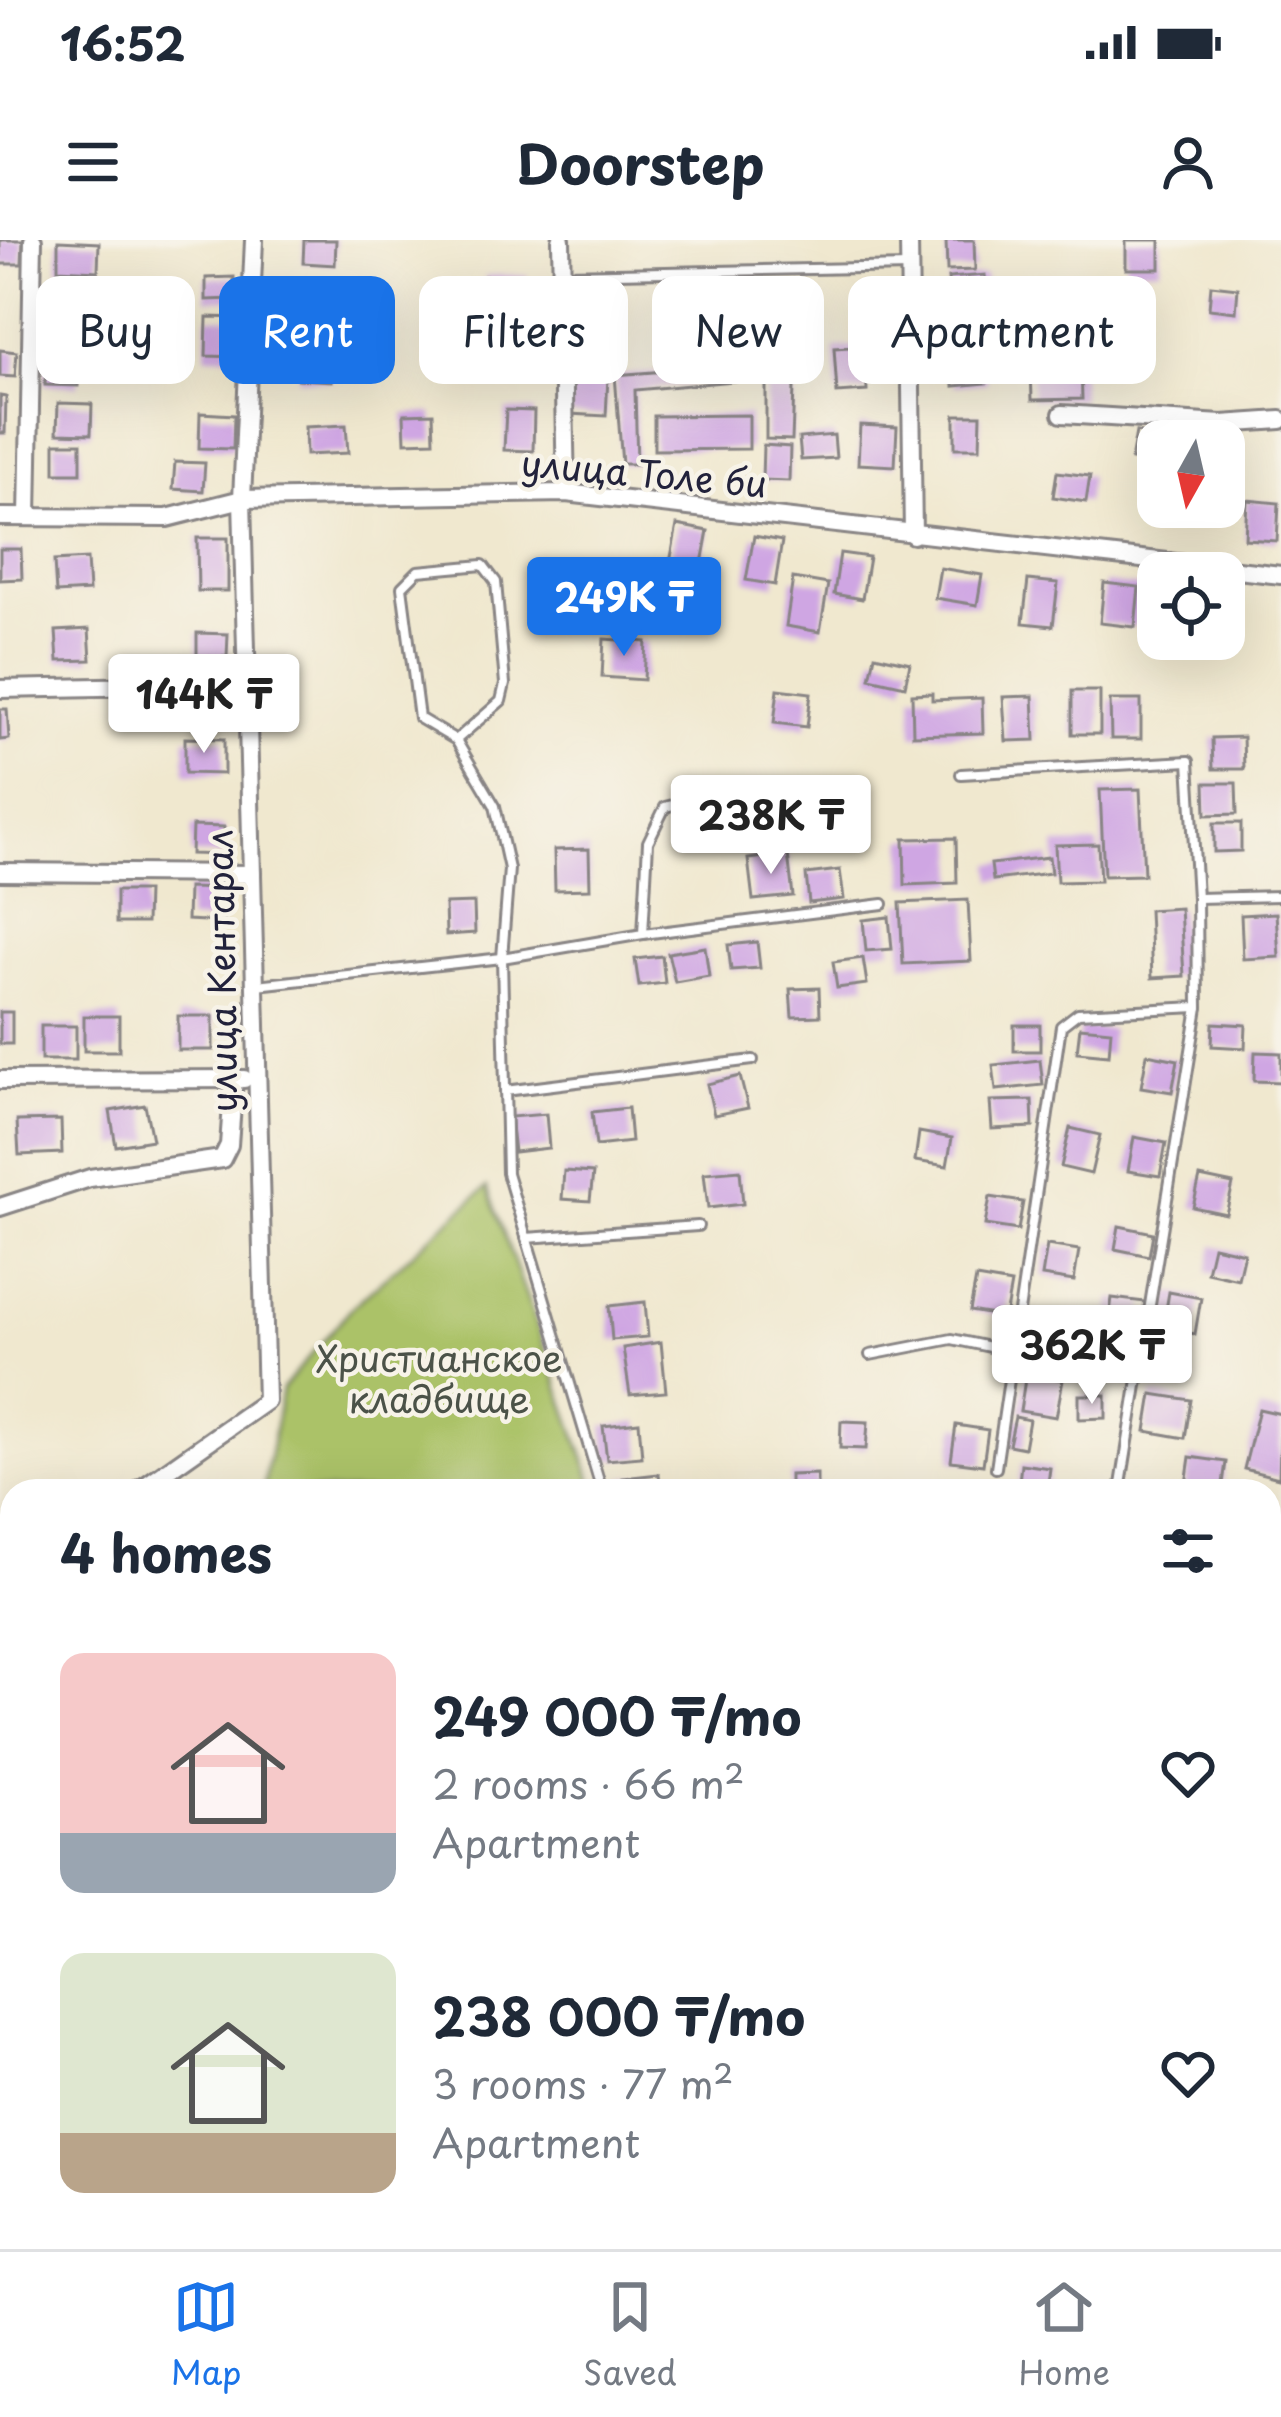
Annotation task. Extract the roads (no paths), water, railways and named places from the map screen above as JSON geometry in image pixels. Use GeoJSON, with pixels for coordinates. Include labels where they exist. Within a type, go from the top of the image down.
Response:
{"type":"FeatureCollection","features":[{"type":"Feature","properties":{"kind":"street"},"geometry":{"type":"LineString","coordinates":[[28,517],[33,240]]}},
{"type":"Feature","properties":{"kind":"street","name":"улица Кентарал"},"geometry":{"type":"LineString","coordinates":[[155,1479],[266,1401],[242,499],[254,240]]}},
{"type":"Feature","properties":{"kind":"street"},"geometry":{"type":"LineString","coordinates":[[560,240],[566,493]]}},
{"type":"Feature","properties":{"kind":"street"},"geometry":{"type":"LineString","coordinates":[[909,240],[913,535]]}},
{"type":"Feature","properties":{"kind":"street"},"geometry":{"type":"LineString","coordinates":[[1061,414],[1222,424],[1281,420]]}},
{"type":"Feature","properties":{"kind":"street","name":"улица Толе би"},"geometry":{"type":"LineString","coordinates":[[0,517],[167,518],[242,499],[566,493],[1281,575]]}},
{"type":"Feature","properties":{"kind":"street"},"geometry":{"type":"LineString","coordinates":[[0,689],[247,684]]}},
{"type":"Feature","properties":{"kind":"street"},"geometry":{"type":"LineString","coordinates":[[0,872],[252,874]]}},
{"type":"Feature","properties":{"kind":"street"},"geometry":{"type":"LineString","coordinates":[[0,1207],[90,1178],[222,1159],[229,1145],[234,1078]]}},
{"type":"Feature","properties":{"kind":"street"},"geometry":{"type":"LineString","coordinates":[[0,1080],[257,1079]]}},
{"type":"Feature","properties":{"kind":"lane"},"geometry":{"type":"LineString","coordinates":[[561,274],[911,267]]}},
{"type":"Feature","properties":{"kind":"lane"},"geometry":{"type":"LineString","coordinates":[[456,740],[501,701],[505,685],[496,581],[482,565],[418,571],[402,586],[419,718],[456,740],[495,806],[509,869],[502,958],[507,1173],[598,1479]]}},
{"type":"Feature","properties":{"kind":"lane"},"geometry":{"type":"LineString","coordinates":[[961,774],[1189,761],[1198,1007],[1122,1479]]}},
{"type":"Feature","properties":{"kind":"lane"},"geometry":{"type":"LineString","coordinates":[[643,934],[648,842],[665,808],[756,784]]}},
{"type":"Feature","properties":{"kind":"lane"},"geometry":{"type":"LineString","coordinates":[[1197,898],[1281,896]]}},
{"type":"Feature","properties":{"kind":"lane"},"geometry":{"type":"LineString","coordinates":[[255,985],[502,958],[643,934],[883,904]]}},
{"type":"Feature","properties":{"kind":"lane"},"geometry":{"type":"LineString","coordinates":[[996,1468],[1061,1026],[1078,1013],[1198,1007]]}},
{"type":"Feature","properties":{"kind":"lane"},"geometry":{"type":"LineString","coordinates":[[505,1091],[753,1060]]}},
{"type":"Feature","properties":{"kind":"lane"},"geometry":{"type":"LineString","coordinates":[[526,1238],[698,1226]]}},
{"type":"Feature","properties":{"kind":"lane"},"geometry":{"type":"LineString","coordinates":[[870,1355],[952,1339],[1013,1352]]}},
{"type":"Feature","properties":{"kind":"park label","name":"Христианское кладбище"},"geometry":{"type":"Point","coordinates":[439,1380]}}]}
